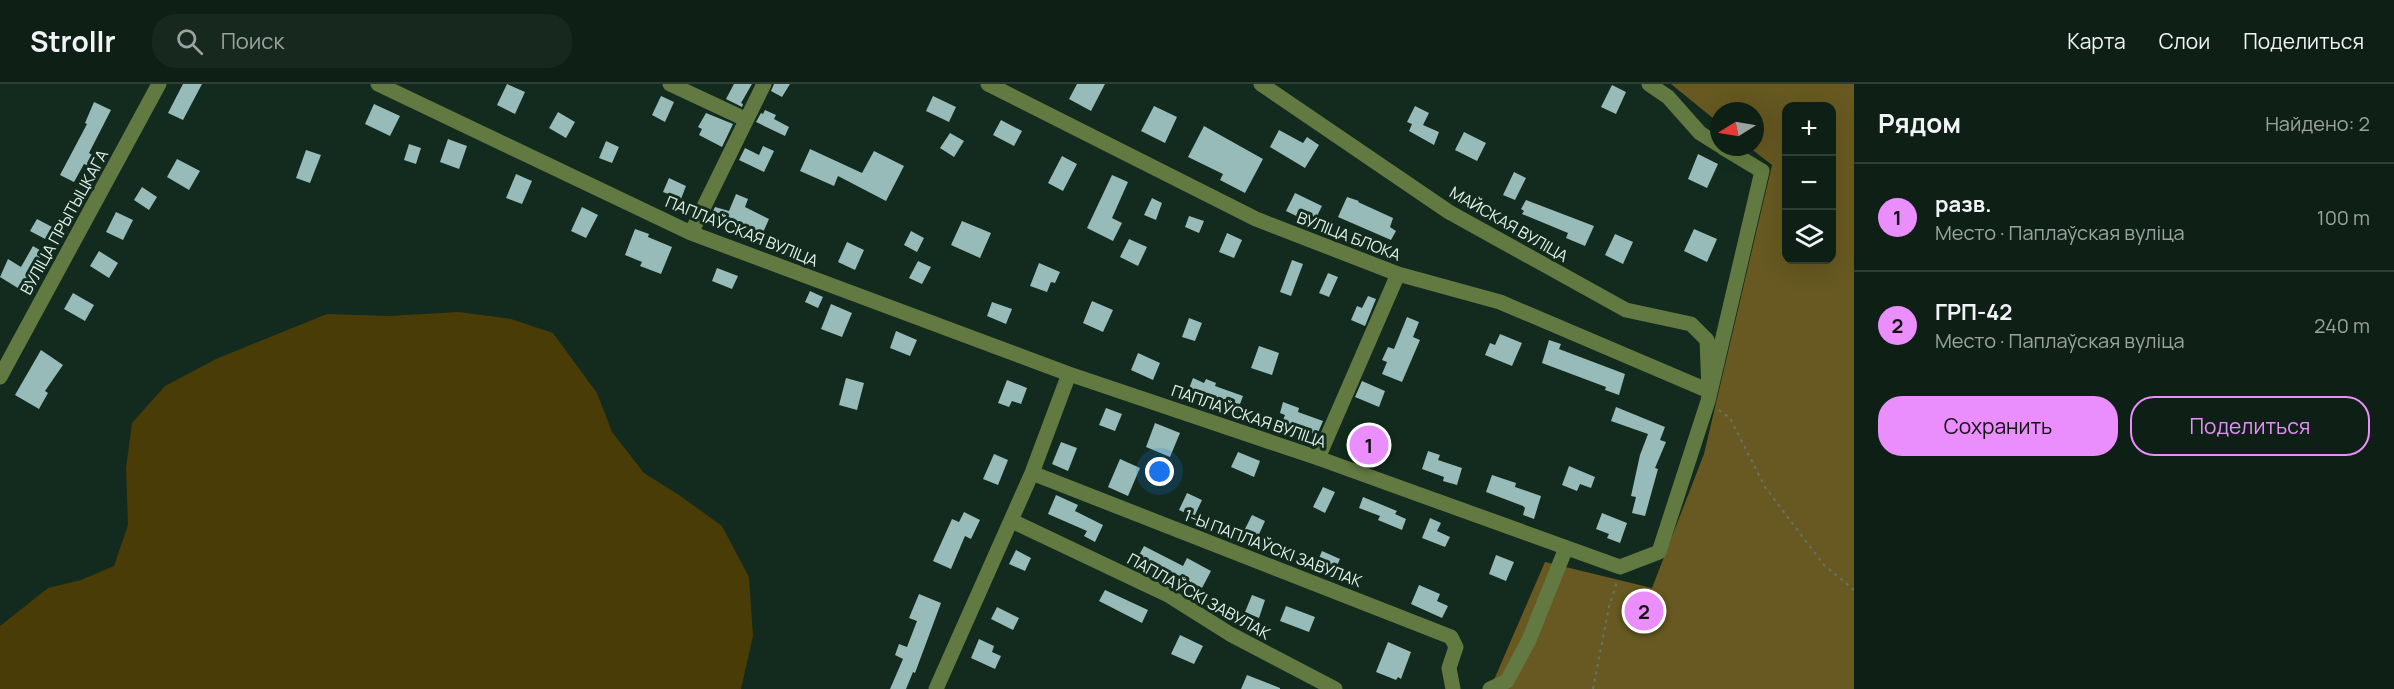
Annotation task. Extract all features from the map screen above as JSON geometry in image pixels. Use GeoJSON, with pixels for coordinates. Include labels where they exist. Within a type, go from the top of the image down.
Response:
{"type":"FeatureCollection","features":[{"type":"Feature","properties":{"kind":"street","name":"ВУЛІЦА ПРЫТЫЦКАГА"},"geometry":{"type":"LineString","coordinates":[[0,376],[159,84]]}},
{"type":"Feature","properties":{"kind":"street","name":"ПАПЛАЎСКАЯ ВУЛІЦА"},"geometry":{"type":"LineString","coordinates":[[378,84],[691,233],[1069,374],[1318,458],[1620,567]]}},
{"type":"Feature","properties":{"kind":"street"},"geometry":{"type":"LineString","coordinates":[[670,84],[745,119]]}},
{"type":"Feature","properties":{"kind":"street"},"geometry":{"type":"LineString","coordinates":[[691,233],[764,84]]}},
{"type":"Feature","properties":{"kind":"street","name":"ВУЛІЦА БЛОКА"},"geometry":{"type":"LineString","coordinates":[[988,84],[1256,219],[1398,274],[1500,302],[1709,396]]}},
{"type":"Feature","properties":{"kind":"street","name":"МАЙСКАЯ ВУЛІЦА"},"geometry":{"type":"LineString","coordinates":[[1261,84],[1449,212],[1542,265],[1626,310],[1691,324],[1707,340],[1709,396]]}},
{"type":"Feature","properties":{"kind":"street"},"geometry":{"type":"LineString","coordinates":[[1649,84],[1668,97],[1700,133],[1710,139]]}},
{"type":"Feature","properties":{"kind":"street"},"geometry":{"type":"LineString","coordinates":[[1620,567],[1659,552],[1709,396],[1762,171],[1737,156]]}},
{"type":"Feature","properties":{"kind":"street"},"geometry":{"type":"LineString","coordinates":[[1318,458],[1398,274]]}},
{"type":"Feature","properties":{"kind":"street"},"geometry":{"type":"LineString","coordinates":[[936,689],[1012,521],[1069,374]]}},
{"type":"Feature","properties":{"kind":"street","name":"1-Ы ПАПЛАЎСКІ ЗАВУЛАК"},"geometry":{"type":"LineString","coordinates":[[1032,473],[1450,637],[1456,647],[1449,668],[1453,689]]}},
{"type":"Feature","properties":{"kind":"street","name":"ПАПЛАЎСКІ ЗАВУЛАК"},"geometry":{"type":"LineString","coordinates":[[1012,521],[1168,595],[1230,634],[1335,689]]}},
{"type":"Feature","properties":{"kind":"street"},"geometry":{"type":"LineString","coordinates":[[1490,689],[1507,681],[1529,640],[1566,548]]}},
{"type":"Feature","properties":{"kind":"path"},"geometry":{"type":"LineString","coordinates":[[1709,396],[1730,418],[1765,487],[1824,565],[1854,590]]}},
{"type":"Feature","properties":{"kind":"path"},"geometry":{"type":"LineString","coordinates":[[1593,689],[1609,607],[1620,567]]}},
{"type":"Feature","properties":{"kind":"shaded area"},"geometry":{"type":"Polygon","coordinates":[[[1671,84],[1854,84],[1854,689],[1490,689],[1545,562],[1652,588],[1704,454],[1772,165],[1760,156],[1764,156],[1764,102],[1710,102],[1710,116],[1671,84]]]}},
{"type":"Feature","properties":{"kind":"shaded area"},"geometry":{"type":"Polygon","coordinates":[[[459,312],[511,319],[553,333],[597,393],[612,432],[644,473],[722,526],[749,577],[753,636],[741,689],[0,689],[0,626],[48,588],[81,580],[114,566],[128,525],[126,468],[132,423],[165,386],[216,359],[327,314],[388,316],[459,312]]]}},
{"type":"Feature","properties":{"kind":"building"},"geometry":{"type":"Polygon","coordinates":[[[183,84],[202,84],[183,120],[168,113],[183,84]]]}},
{"type":"Feature","properties":{"kind":"building"},"geometry":{"type":"Polygon","coordinates":[[[507,84],[525,92],[515,114],[497,105],[507,84]]]}},
{"type":"Feature","properties":{"kind":"building"},"geometry":{"type":"Polygon","coordinates":[[[734,84],[752,84],[741,103],[742,107],[726,99],[734,84]]]}},
{"type":"Feature","properties":{"kind":"building"},"geometry":{"type":"Polygon","coordinates":[[[774,84],[790,84],[782,97],[771,91],[774,84]]]}},
{"type":"Feature","properties":{"kind":"building"},"geometry":{"type":"Polygon","coordinates":[[[1077,84],[1105,84],[1091,111],[1069,99],[1077,84]]]}},
{"type":"Feature","properties":{"kind":"building"},"geometry":{"type":"Polygon","coordinates":[[[1612,85],[1626,92],[1616,114],[1601,107],[1612,85]]]}},
{"type":"Feature","properties":{"kind":"building"},"geometry":{"type":"Polygon","coordinates":[[[661,96],[674,102],[665,122],[652,115],[661,96]]]}},
{"type":"Feature","properties":{"kind":"building"},"geometry":{"type":"Polygon","coordinates":[[[933,96],[956,107],[949,122],[926,111],[933,96]]]}},
{"type":"Feature","properties":{"kind":"building"},"geometry":{"type":"Polygon","coordinates":[[[94,102],[111,110],[89,153],[92,155],[87,165],[84,164],[74,182],[60,175],[87,124],[85,123],[94,102]]]}},
{"type":"Feature","properties":{"kind":"building"},"geometry":{"type":"Polygon","coordinates":[[[374,104],[400,116],[390,136],[365,124],[374,104]]]}},
{"type":"Feature","properties":{"kind":"building"},"geometry":{"type":"Polygon","coordinates":[[[1154,106],[1177,117],[1165,143],[1141,131],[1154,106]]]}},
{"type":"Feature","properties":{"kind":"building"},"geometry":{"type":"Polygon","coordinates":[[[1415,106],[1429,113],[1423,125],[1439,132],[1434,145],[1409,131],[1412,124],[1407,122],[1415,106]]]}},
{"type":"Feature","properties":{"kind":"building"},"geometry":{"type":"Polygon","coordinates":[[[765,110],[776,115],[774,119],[789,127],[785,136],[756,122],[765,110]]]}},
{"type":"Feature","properties":{"kind":"building"},"geometry":{"type":"Polygon","coordinates":[[[558,112],[575,122],[566,138],[549,128],[558,112]]]}},
{"type":"Feature","properties":{"kind":"building"},"geometry":{"type":"Polygon","coordinates":[[[706,113],[733,124],[722,147],[699,135],[702,129],[698,127],[706,113]]]}},
{"type":"Feature","properties":{"kind":"building"},"geometry":{"type":"Polygon","coordinates":[[[1001,120],[1022,131],[1014,146],[993,135],[1001,120]]]}},
{"type":"Feature","properties":{"kind":"building"},"geometry":{"type":"Polygon","coordinates":[[[1204,126],[1263,159],[1245,193],[1220,180],[1223,174],[1188,157],[1204,126]]]}},
{"type":"Feature","properties":{"kind":"building"},"geometry":{"type":"Polygon","coordinates":[[[1279,130],[1303,143],[1307,137],[1319,145],[1305,168],[1270,147],[1279,130]]]}},
{"type":"Feature","properties":{"kind":"building"},"geometry":{"type":"Polygon","coordinates":[[[1464,132],[1486,143],[1477,161],[1455,150],[1464,132]]]}},
{"type":"Feature","properties":{"kind":"building"},"geometry":{"type":"Polygon","coordinates":[[[950,133],[964,141],[954,157],[940,148],[950,133]]]}},
{"type":"Feature","properties":{"kind":"building"},"geometry":{"type":"Polygon","coordinates":[[[448,139],[467,146],[459,169],[440,162],[448,139]]]}},
{"type":"Feature","properties":{"kind":"building"},"geometry":{"type":"Polygon","coordinates":[[[606,141],[619,147],[612,163],[599,158],[606,141]]]}},
{"type":"Feature","properties":{"kind":"building"},"geometry":{"type":"Polygon","coordinates":[[[409,144],[421,148],[416,164],[404,160],[409,144]]]}},
{"type":"Feature","properties":{"kind":"building"},"geometry":{"type":"Polygon","coordinates":[[[763,146],[774,151],[764,172],[739,160],[745,148],[759,155],[763,146]]]}},
{"type":"Feature","properties":{"kind":"building"},"geometry":{"type":"Polygon","coordinates":[[[810,149],[862,173],[874,151],[904,166],[886,201],[838,176],[834,186],[800,171],[810,149]]]}},
{"type":"Feature","properties":{"kind":"building"},"geometry":{"type":"Polygon","coordinates":[[[306,150],[321,155],[310,183],[296,178],[306,150]]]}},
{"type":"Feature","properties":{"kind":"building"},"geometry":{"type":"Polygon","coordinates":[[[1698,154],[1718,164],[1707,188],[1688,179],[1698,154]]]}},
{"type":"Feature","properties":{"kind":"building"},"geometry":{"type":"Polygon","coordinates":[[[1062,156],[1077,164],[1063,191],[1048,183],[1062,156]]]}},
{"type":"Feature","properties":{"kind":"building"},"geometry":{"type":"Polygon","coordinates":[[[177,159],[200,171],[189,190],[167,177],[177,159]]]}},
{"type":"Feature","properties":{"kind":"building"},"geometry":{"type":"Polygon","coordinates":[[[1514,172],[1526,178],[1515,200],[1503,195],[1514,172]]]}},
{"type":"Feature","properties":{"kind":"building"},"geometry":{"type":"Polygon","coordinates":[[[516,174],[532,181],[522,204],[506,198],[516,174]]]}},
{"type":"Feature","properties":{"kind":"building"},"geometry":{"type":"Polygon","coordinates":[[[1112,175],[1128,182],[1112,218],[1122,223],[1113,241],[1087,228],[1112,175]]]}},
{"type":"Feature","properties":{"kind":"building"},"geometry":{"type":"Polygon","coordinates":[[[669,178],[686,186],[681,199],[663,192],[669,178]]]}},
{"type":"Feature","properties":{"kind":"building"},"geometry":{"type":"Polygon","coordinates":[[[142,187],[157,197],[149,210],[134,200],[142,187]]]}},
{"type":"Feature","properties":{"kind":"building"},"geometry":{"type":"Polygon","coordinates":[[[1295,193],[1322,206],[1313,224],[1286,211],[1295,193]]]}},
{"type":"Feature","properties":{"kind":"building"},"geometry":{"type":"Polygon","coordinates":[[[736,194],[748,199],[745,207],[769,219],[761,237],[712,213],[715,207],[729,211],[736,194]]]}},
{"type":"Feature","properties":{"kind":"building"},"geometry":{"type":"Polygon","coordinates":[[[1347,197],[1393,218],[1390,227],[1396,231],[1391,240],[1338,217],[1347,197]]]}},
{"type":"Feature","properties":{"kind":"building"},"geometry":{"type":"Polygon","coordinates":[[[1152,198],[1162,203],[1156,220],[1144,215],[1152,198]]]}},
{"type":"Feature","properties":{"kind":"building"},"geometry":{"type":"Polygon","coordinates":[[[1526,200],[1594,226],[1585,246],[1566,238],[1568,233],[1522,214],[1524,211],[1521,209],[1526,200]]]}},
{"type":"Feature","properties":{"kind":"building"},"geometry":{"type":"Polygon","coordinates":[[[582,207],[598,215],[586,238],[571,231],[582,207]]]}},
{"type":"Feature","properties":{"kind":"building"},"geometry":{"type":"Polygon","coordinates":[[[116,212],[133,220],[123,240],[106,232],[116,212]]]}},
{"type":"Feature","properties":{"kind":"building"},"geometry":{"type":"Polygon","coordinates":[[[1189,216],[1204,221],[1199,233],[1185,227],[1189,216]]]}},
{"type":"Feature","properties":{"kind":"building"},"geometry":{"type":"Polygon","coordinates":[[[37,219],[54,228],[47,240],[30,231],[37,219]]]}},
{"type":"Feature","properties":{"kind":"building"},"geometry":{"type":"Polygon","coordinates":[[[962,221],[991,233],[980,258],[951,245],[962,221]]]}},
{"type":"Feature","properties":{"kind":"building"},"geometry":{"type":"Polygon","coordinates":[[[635,229],[672,247],[661,274],[640,266],[642,262],[625,255],[635,229]]]}},
{"type":"Feature","properties":{"kind":"building"},"geometry":{"type":"Polygon","coordinates":[[[1694,229],[1717,239],[1707,262],[1684,251],[1694,229]]]}},
{"type":"Feature","properties":{"kind":"building"},"geometry":{"type":"Polygon","coordinates":[[[911,231],[924,238],[917,252],[904,245],[911,231]]]}},
{"type":"Feature","properties":{"kind":"building"},"geometry":{"type":"Polygon","coordinates":[[[1227,233],[1242,240],[1234,258],[1219,252],[1227,233]]]}},
{"type":"Feature","properties":{"kind":"building"},"geometry":{"type":"Polygon","coordinates":[[[1615,234],[1633,242],[1623,264],[1605,255],[1615,234]]]}},
{"type":"Feature","properties":{"kind":"building"},"geometry":{"type":"Polygon","coordinates":[[[1129,239],[1147,247],[1138,266],[1120,257],[1129,239]]]}},
{"type":"Feature","properties":{"kind":"building"},"geometry":{"type":"Polygon","coordinates":[[[847,242],[864,250],[855,270],[838,262],[847,242]]]}},
{"type":"Feature","properties":{"kind":"building"},"geometry":{"type":"Polygon","coordinates":[[[33,246],[43,252],[21,290],[0,277],[8,259],[21,267],[33,246]]]}},
{"type":"Feature","properties":{"kind":"building"},"geometry":{"type":"Polygon","coordinates":[[[99,251],[118,263],[109,278],[90,266],[99,251]]]}},
{"type":"Feature","properties":{"kind":"building"},"geometry":{"type":"Polygon","coordinates":[[[1292,260],[1303,264],[1291,296],[1280,292],[1292,260]]]}},
{"type":"Feature","properties":{"kind":"building"},"geometry":{"type":"Polygon","coordinates":[[[918,261],[931,267],[922,284],[909,278],[918,261]]]}},
{"type":"Feature","properties":{"kind":"building"},"geometry":{"type":"Polygon","coordinates":[[[1039,263],[1060,272],[1055,283],[1051,282],[1047,292],[1030,286],[1039,263]]]}},
{"type":"Feature","properties":{"kind":"building"},"geometry":{"type":"Polygon","coordinates":[[[717,268],[738,276],[732,289],[712,281],[717,268]]]}},
{"type":"Feature","properties":{"kind":"building"},"geometry":{"type":"Polygon","coordinates":[[[1328,273],[1338,277],[1329,297],[1319,293],[1328,273]]]}},
{"type":"Feature","properties":{"kind":"building"},"geometry":{"type":"Polygon","coordinates":[[[810,291],[823,297],[818,308],[805,302],[810,291]]]}},
{"type":"Feature","properties":{"kind":"building"},"geometry":{"type":"Polygon","coordinates":[[[73,293],[94,305],[85,321],[64,309],[73,293]]]}},
{"type":"Feature","properties":{"kind":"building"},"geometry":{"type":"Polygon","coordinates":[[[1368,296],[1376,299],[1365,326],[1351,320],[1357,306],[1362,308],[1368,296]]]}},
{"type":"Feature","properties":{"kind":"building"},"geometry":{"type":"Polygon","coordinates":[[[1092,301],[1113,310],[1103,332],[1083,323],[1092,301]]]}},
{"type":"Feature","properties":{"kind":"building"},"geometry":{"type":"Polygon","coordinates":[[[992,302],[1012,309],[1006,324],[987,316],[992,302]]]}},
{"type":"Feature","properties":{"kind":"building"},"geometry":{"type":"Polygon","coordinates":[[[831,304],[852,313],[842,337],[821,329],[831,304]]]}},
{"type":"Feature","properties":{"kind":"building"},"geometry":{"type":"Polygon","coordinates":[[[1407,317],[1419,322],[1413,337],[1420,340],[1402,382],[1382,374],[1387,362],[1382,360],[1388,347],[1394,349],[1407,317]]]}},
{"type":"Feature","properties":{"kind":"building"},"geometry":{"type":"Polygon","coordinates":[[[1189,318],[1202,323],[1195,341],[1182,337],[1189,318]]]}},
{"type":"Feature","properties":{"kind":"building"},"geometry":{"type":"Polygon","coordinates":[[[896,331],[917,340],[910,356],[890,348],[896,331]]]}},
{"type":"Feature","properties":{"kind":"building"},"geometry":{"type":"Polygon","coordinates":[[[1500,334],[1522,343],[1512,366],[1485,355],[1490,343],[1495,345],[1500,334]]]}},
{"type":"Feature","properties":{"kind":"building"},"geometry":{"type":"Polygon","coordinates":[[[1549,340],[1561,344],[1559,349],[1625,374],[1619,395],[1605,390],[1606,387],[1542,363],[1549,340]]]}},
{"type":"Feature","properties":{"kind":"building"},"geometry":{"type":"Polygon","coordinates":[[[1259,346],[1279,353],[1272,375],[1251,368],[1259,346]]]}},
{"type":"Feature","properties":{"kind":"building"},"geometry":{"type":"Polygon","coordinates":[[[41,350],[63,365],[45,391],[48,393],[39,409],[15,395],[41,350]]]}},
{"type":"Feature","properties":{"kind":"building"},"geometry":{"type":"Polygon","coordinates":[[[1138,353],[1160,363],[1153,380],[1131,370],[1138,353]]]}},
{"type":"Feature","properties":{"kind":"building"},"geometry":{"type":"Polygon","coordinates":[[[846,378],[864,383],[857,410],[839,405],[846,378]]]}},
{"type":"Feature","properties":{"kind":"building"},"geometry":{"type":"Polygon","coordinates":[[[1193,378],[1204,383],[1206,379],[1216,383],[1215,386],[1243,396],[1237,412],[1188,391],[1193,378]]]}},
{"type":"Feature","properties":{"kind":"building"},"geometry":{"type":"Polygon","coordinates":[[[1007,380],[1027,388],[1021,404],[1012,401],[1009,407],[998,403],[1007,380]]]}},
{"type":"Feature","properties":{"kind":"building"},"geometry":{"type":"Polygon","coordinates":[[[1362,381],[1385,391],[1379,407],[1355,397],[1362,381]]]}},
{"type":"Feature","properties":{"kind":"building"},"geometry":{"type":"Polygon","coordinates":[[[1283,402],[1299,408],[1298,412],[1323,421],[1317,435],[1293,426],[1291,431],[1280,428],[1285,415],[1280,413],[1283,402]]]}},
{"type":"Feature","properties":{"kind":"building"},"geometry":{"type":"Polygon","coordinates":[[[1616,407],[1665,427],[1660,440],[1666,442],[1655,468],[1658,469],[1645,516],[1632,513],[1636,497],[1631,496],[1640,455],[1648,434],[1611,421],[1616,407]]]}},
{"type":"Feature","properties":{"kind":"building"},"geometry":{"type":"Polygon","coordinates":[[[1106,408],[1122,414],[1115,431],[1099,425],[1106,408]]]}},
{"type":"Feature","properties":{"kind":"building"},"geometry":{"type":"Polygon","coordinates":[[[1155,423],[1180,433],[1170,457],[1146,447],[1155,423]]]}},
{"type":"Feature","properties":{"kind":"building"},"geometry":{"type":"Polygon","coordinates":[[[1361,434],[1382,442],[1377,456],[1356,448],[1361,434]]]}},
{"type":"Feature","properties":{"kind":"building"},"geometry":{"type":"Polygon","coordinates":[[[1061,442],[1077,448],[1068,471],[1052,464],[1061,442]]]}},
{"type":"Feature","properties":{"kind":"building"},"geometry":{"type":"Polygon","coordinates":[[[1428,451],[1440,455],[1438,460],[1462,468],[1457,485],[1443,481],[1444,477],[1422,469],[1428,451]]]}},
{"type":"Feature","properties":{"kind":"building"},"geometry":{"type":"Polygon","coordinates":[[[1238,452],[1260,461],[1254,477],[1231,467],[1238,452]]]}},
{"type":"Feature","properties":{"kind":"building"},"geometry":{"type":"Polygon","coordinates":[[[994,454],[1008,460],[998,485],[983,479],[994,454]]]}},
{"type":"Feature","properties":{"kind":"building"},"geometry":{"type":"Polygon","coordinates":[[[1120,459],[1140,468],[1128,496],[1108,487],[1120,459]]]}},
{"type":"Feature","properties":{"kind":"building"},"geometry":{"type":"Polygon","coordinates":[[[1569,466],[1595,477],[1591,488],[1580,484],[1577,491],[1562,485],[1569,466]]]}},
{"type":"Feature","properties":{"kind":"building"},"geometry":{"type":"Polygon","coordinates":[[[1492,475],[1516,483],[1515,487],[1541,496],[1534,519],[1523,515],[1525,508],[1523,506],[1486,492],[1492,475]]]}},
{"type":"Feature","properties":{"kind":"building"},"geometry":{"type":"Polygon","coordinates":[[[1323,487],[1335,492],[1325,513],[1313,507],[1323,487]]]}},
{"type":"Feature","properties":{"kind":"building"},"geometry":{"type":"Polygon","coordinates":[[[1187,493],[1202,500],[1194,517],[1179,510],[1187,493]]]}},
{"type":"Feature","properties":{"kind":"building"},"geometry":{"type":"Polygon","coordinates":[[[1056,495],[1078,505],[1075,511],[1103,525],[1095,542],[1084,536],[1087,531],[1048,514],[1056,495]]]}},
{"type":"Feature","properties":{"kind":"building"},"geometry":{"type":"Polygon","coordinates":[[[1363,497],[1397,511],[1395,514],[1406,519],[1402,530],[1378,520],[1380,516],[1359,508],[1363,497]]]}},
{"type":"Feature","properties":{"kind":"building"},"geometry":{"type":"Polygon","coordinates":[[[964,512],[980,520],[971,539],[965,536],[951,569],[933,561],[952,519],[959,522],[964,512]]]}},
{"type":"Feature","properties":{"kind":"building"},"geometry":{"type":"Polygon","coordinates":[[[1602,513],[1627,523],[1620,543],[1607,538],[1609,534],[1596,529],[1602,513]]]}},
{"type":"Feature","properties":{"kind":"building"},"geometry":{"type":"Polygon","coordinates":[[[1252,515],[1265,521],[1256,541],[1242,535],[1252,515]]]}},
{"type":"Feature","properties":{"kind":"building"},"geometry":{"type":"Polygon","coordinates":[[[1430,518],[1441,523],[1437,531],[1450,537],[1445,547],[1422,538],[1430,518]]]}},
{"type":"Feature","properties":{"kind":"building"},"geometry":{"type":"Polygon","coordinates":[[[1144,546],[1183,566],[1187,558],[1211,571],[1202,588],[1164,568],[1162,572],[1139,561],[1141,556],[1139,555],[1144,546]]]}},
{"type":"Feature","properties":{"kind":"building"},"geometry":{"type":"Polygon","coordinates":[[[1016,550],[1031,558],[1025,571],[1009,564],[1016,550]]]}},
{"type":"Feature","properties":{"kind":"building"},"geometry":{"type":"Polygon","coordinates":[[[1322,551],[1340,559],[1334,572],[1316,565],[1322,551]]]}},
{"type":"Feature","properties":{"kind":"building"},"geometry":{"type":"Polygon","coordinates":[[[1496,555],[1514,562],[1506,581],[1489,574],[1496,555]]]}},
{"type":"Feature","properties":{"kind":"building"},"geometry":{"type":"Polygon","coordinates":[[[1419,585],[1440,594],[1437,601],[1448,606],[1442,618],[1411,604],[1419,585]]]}},
{"type":"Feature","properties":{"kind":"building"},"geometry":{"type":"Polygon","coordinates":[[[1105,590],[1148,610],[1142,623],[1099,601],[1105,590]]]}},
{"type":"Feature","properties":{"kind":"building"},"geometry":{"type":"Polygon","coordinates":[[[919,594],[941,603],[915,673],[913,672],[906,689],[890,689],[903,659],[895,655],[899,644],[907,647],[917,621],[909,618],[919,594]]]}},
{"type":"Feature","properties":{"kind":"building"},"geometry":{"type":"Polygon","coordinates":[[[1252,595],[1265,600],[1259,618],[1245,612],[1252,595]]]}},
{"type":"Feature","properties":{"kind":"building"},"geometry":{"type":"Polygon","coordinates":[[[1286,606],[1315,617],[1309,632],[1280,621],[1286,606]]]}},
{"type":"Feature","properties":{"kind":"building"},"geometry":{"type":"Polygon","coordinates":[[[997,607],[1019,618],[1013,630],[991,619],[997,607]]]}},
{"type":"Feature","properties":{"kind":"building"},"geometry":{"type":"Polygon","coordinates":[[[1180,635],[1203,646],[1194,664],[1171,654],[1180,635]]]}},
{"type":"Feature","properties":{"kind":"building"},"geometry":{"type":"Polygon","coordinates":[[[979,639],[994,646],[992,652],[1001,656],[995,669],[971,658],[979,639]]]}},
{"type":"Feature","properties":{"kind":"building"},"geometry":{"type":"Polygon","coordinates":[[[1388,642],[1411,652],[1401,679],[1398,677],[1396,680],[1376,672],[1388,642]]]}},
{"type":"Feature","properties":{"kind":"building"},"geometry":{"type":"Polygon","coordinates":[[[1247,675],[1280,688],[1280,689],[1241,689],[1247,675]]]}},
{"type":"Feature","properties":{"kind":"place","name":"разв."},"geometry":{"type":"Point","coordinates":[1369,445]}},
{"type":"Feature","properties":{"kind":"place","name":"ГРП-42"},"geometry":{"type":"Point","coordinates":[1644,611]}}]}
